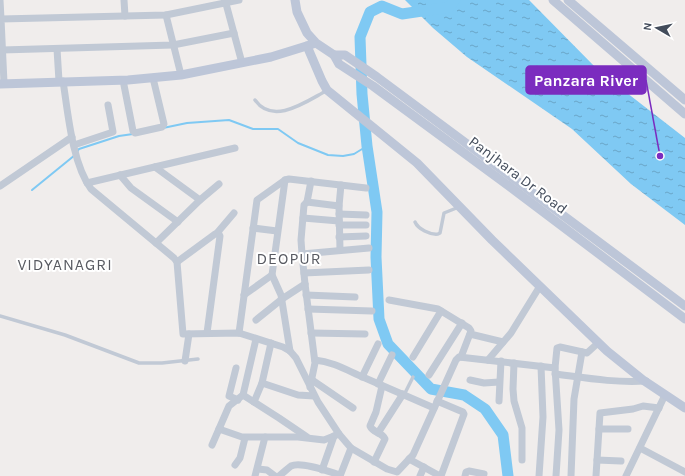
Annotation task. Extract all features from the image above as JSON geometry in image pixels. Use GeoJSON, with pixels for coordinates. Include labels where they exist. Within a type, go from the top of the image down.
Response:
{"type":"FeatureCollection","features":[{"type":"Feature","properties":{"kind":"street"},"geometry":{"type":"LineString","coordinates":[[0,0],[2,84],[123,80],[181,75],[271,57],[311,45],[322,82],[327,90],[417,163],[607,351],[646,381],[685,408]]}},
{"type":"Feature","properties":{"kind":"street"},"geometry":{"type":"LineString","coordinates":[[124,0],[125,16]]}},
{"type":"Feature","properties":{"kind":"street"},"geometry":{"type":"LineString","coordinates":[[1,19],[166,15],[239,0]]}},
{"type":"Feature","properties":{"kind":"street","name":"Panjhara Dr Road"},"geometry":{"type":"LineString","coordinates":[[295,0],[297,12],[311,45],[334,55],[345,55],[377,77],[685,306]]}},
{"type":"Feature","properties":{"kind":"street"},"geometry":{"type":"LineString","coordinates":[[552,0],[685,114]]}},
{"type":"Feature","properties":{"kind":"street"},"geometry":{"type":"LineString","coordinates":[[568,0],[685,100]]}},
{"type":"Feature","properties":{"kind":"street"},"geometry":{"type":"LineString","coordinates":[[226,2],[242,63]]}},
{"type":"Feature","properties":{"kind":"street"},"geometry":{"type":"LineString","coordinates":[[166,15],[181,75]]}},
{"type":"Feature","properties":{"kind":"street"},"geometry":{"type":"LineString","coordinates":[[2,50],[173,45],[234,33]]}},
{"type":"Feature","properties":{"kind":"street"},"geometry":{"type":"LineString","coordinates":[[57,49],[61,81],[72,137],[84,180],[91,189],[177,262],[183,334],[239,333],[290,351],[311,383],[314,396],[336,435],[351,448],[374,462],[387,473],[397,472],[413,455],[445,382],[456,360],[461,356],[470,334],[470,329],[462,323],[432,307],[389,300]]}},
{"type":"Feature","properties":{"kind":"street","name":"Panjhara Dr Road"},"geometry":{"type":"LineString","coordinates":[[334,55],[339,64],[373,86],[685,319]]}},
{"type":"Feature","properties":{"kind":"street"},"geometry":{"type":"LineString","coordinates":[[123,80],[133,131],[135,133],[162,127],[164,124],[153,78]]}},
{"type":"Feature","properties":{"kind":"street"},"geometry":{"type":"LineString","coordinates":[[76,151],[114,132],[108,105]]}},
{"type":"Feature","properties":{"kind":"street"},"geometry":{"type":"LineString","coordinates":[[0,186],[72,137]]}},
{"type":"Feature","properties":{"kind":"street"},"geometry":{"type":"LineString","coordinates":[[87,183],[236,148]]}},
{"type":"Feature","properties":{"kind":"street"},"geometry":{"type":"LineString","coordinates":[[155,167],[200,200]]}},
{"type":"Feature","properties":{"kind":"street"},"geometry":{"type":"LineString","coordinates":[[120,175],[131,188],[178,222]]}},
{"type":"Feature","properties":{"kind":"street"},"geometry":{"type":"LineString","coordinates":[[239,333],[257,200],[285,180],[292,178],[366,188]]}},
{"type":"Feature","properties":{"kind":"street"},"geometry":{"type":"LineString","coordinates":[[285,180],[272,275],[282,299],[290,351]]}},
{"type":"Feature","properties":{"kind":"street"},"geometry":{"type":"LineString","coordinates":[[311,181],[307,202],[304,205],[301,240],[306,295],[315,360],[315,368],[311,383]]}},
{"type":"Feature","properties":{"kind":"street"},"geometry":{"type":"LineString","coordinates":[[156,243],[200,200],[219,184]]}},
{"type":"Feature","properties":{"kind":"street"},"geometry":{"type":"LineString","coordinates":[[340,250],[339,220],[342,185]]}},
{"type":"Feature","properties":{"kind":"street"},"geometry":{"type":"LineString","coordinates":[[307,202],[340,206]]}},
{"type":"Feature","properties":{"kind":"street"},"geometry":{"type":"LineString","coordinates":[[177,262],[217,233],[234,213]]}},
{"type":"Feature","properties":{"kind":"street"},"geometry":{"type":"LineString","coordinates":[[339,220],[366,215]]}},
{"type":"Feature","properties":{"kind":"street"},"geometry":{"type":"LineString","coordinates":[[303,218],[339,220],[366,225]]}},
{"type":"Feature","properties":{"kind":"street"},"geometry":{"type":"LineString","coordinates":[[253,228],[278,231]]}},
{"type":"Feature","properties":{"kind":"street"},"geometry":{"type":"LineString","coordinates":[[207,333],[220,236],[217,233]]}},
{"type":"Feature","properties":{"kind":"street"},"geometry":{"type":"LineString","coordinates":[[339,237],[366,236]]}},
{"type":"Feature","properties":{"kind":"street"},"geometry":{"type":"LineString","coordinates":[[302,254],[368,248]]}},
{"type":"Feature","properties":{"kind":"street"},"geometry":{"type":"LineString","coordinates":[[304,273],[369,270]]}},
{"type":"Feature","properties":{"kind":"street"},"geometry":{"type":"LineString","coordinates":[[244,295],[272,275]]}},
{"type":"Feature","properties":{"kind":"street"},"geometry":{"type":"LineString","coordinates":[[256,320],[282,299],[305,284]]}},
{"type":"Feature","properties":{"kind":"street"},"geometry":{"type":"LineString","coordinates":[[488,360],[511,333],[540,286]]}},
{"type":"Feature","properties":{"kind":"street"},"geometry":{"type":"LineString","coordinates":[[306,295],[355,297]]}},
{"type":"Feature","properties":{"kind":"street"},"geometry":{"type":"LineString","coordinates":[[332,296],[332,310]]}},
{"type":"Feature","properties":{"kind":"street"},"geometry":{"type":"LineString","coordinates":[[308,309],[372,312]]}},
{"type":"Feature","properties":{"kind":"street"},"geometry":{"type":"LineString","coordinates":[[412,357],[441,311]]}},
{"type":"Feature","properties":{"kind":"street"},"geometry":{"type":"LineString","coordinates":[[429,375],[462,323]]}},
{"type":"Feature","properties":{"kind":"street"},"geometry":{"type":"LineString","coordinates":[[311,333],[365,334]]}},
{"type":"Feature","properties":{"kind":"street"},"geometry":{"type":"LineString","coordinates":[[185,360],[189,334]]}},
{"type":"Feature","properties":{"kind":"street"},"geometry":{"type":"LineString","coordinates":[[470,334],[503,342]]}},
{"type":"Feature","properties":{"kind":"street"},"geometry":{"type":"LineString","coordinates":[[212,445],[229,406],[240,397],[256,339]]}},
{"type":"Feature","properties":{"kind":"street"},"geometry":{"type":"LineString","coordinates":[[556,476],[558,430],[555,371],[557,348],[560,347],[587,353],[598,343]]}},
{"type":"Feature","properties":{"kind":"street"},"geometry":{"type":"LineString","coordinates":[[254,402],[262,383],[271,344]]}},
{"type":"Feature","properties":{"kind":"street"},"geometry":{"type":"LineString","coordinates":[[362,377],[378,344]]}},
{"type":"Feature","properties":{"kind":"street"},"geometry":{"type":"LineString","coordinates":[[571,476],[574,399],[582,352]]}},
{"type":"Feature","properties":{"kind":"street"},"geometry":{"type":"LineString","coordinates":[[374,462],[385,439],[383,435],[371,428],[371,424],[376,412],[380,385],[392,355]]}},
{"type":"Feature","properties":{"kind":"street"},"geometry":{"type":"LineString","coordinates":[[461,356],[541,366],[577,377],[607,381],[646,381]]}},
{"type":"Feature","properties":{"kind":"street"},"geometry":{"type":"LineString","coordinates":[[315,360],[335,364],[403,394],[436,402],[463,412],[464,414],[440,476],[409,459]]}},
{"type":"Feature","properties":{"kind":"street"},"geometry":{"type":"LineString","coordinates":[[499,400],[501,361]]}},
{"type":"Feature","properties":{"kind":"street"},"geometry":{"type":"LineString","coordinates":[[514,363],[513,389],[514,401],[522,428],[522,460]]}},
{"type":"Feature","properties":{"kind":"street"},"geometry":{"type":"LineString","coordinates":[[539,476],[543,417],[541,366]]}},
{"type":"Feature","properties":{"kind":"street"},"geometry":{"type":"LineString","coordinates":[[236,368],[229,396],[240,397],[254,402],[307,437]]}},
{"type":"Feature","properties":{"kind":"street"},"geometry":{"type":"LineString","coordinates":[[470,380],[484,383],[499,382]]}},
{"type":"Feature","properties":{"kind":"street"},"geometry":{"type":"LineString","coordinates":[[262,383],[298,395],[314,396]]}},
{"type":"Feature","properties":{"kind":"street"},"geometry":{"type":"LineString","coordinates":[[311,383],[353,408]]}},
{"type":"Feature","properties":{"kind":"street"},"geometry":{"type":"LineString","coordinates":[[378,433],[403,394]]}},
{"type":"Feature","properties":{"kind":"street"},"geometry":{"type":"LineString","coordinates":[[626,476],[666,395]]}},
{"type":"Feature","properties":{"kind":"street"},"geometry":{"type":"LineString","coordinates":[[596,476],[599,414],[602,412],[633,409],[643,406],[659,408]]}},
{"type":"Feature","properties":{"kind":"street"},"geometry":{"type":"LineString","coordinates":[[219,429],[245,438],[307,437],[324,440],[336,435]]}},
{"type":"Feature","properties":{"kind":"street"},"geometry":{"type":"LineString","coordinates":[[599,429],[628,429]]}},
{"type":"Feature","properties":{"kind":"street"},"geometry":{"type":"LineString","coordinates":[[322,470],[336,435]]}},
{"type":"Feature","properties":{"kind":"street"},"geometry":{"type":"LineString","coordinates":[[265,437],[256,472],[267,470],[275,476]]}},
{"type":"Feature","properties":{"kind":"street"},"geometry":{"type":"LineString","coordinates":[[234,465],[240,458],[245,438]]}},
{"type":"Feature","properties":{"kind":"street"},"geometry":{"type":"LineString","coordinates":[[279,476],[293,466],[311,467],[340,476],[351,448]]}},
{"type":"Feature","properties":{"kind":"street"},"geometry":{"type":"LineString","coordinates":[[640,448],[685,472]]}},
{"type":"Feature","properties":{"kind":"street"},"geometry":{"type":"LineString","coordinates":[[597,460],[621,461]]}},
{"type":"Feature","properties":{"kind":"street"},"geometry":{"type":"LineString","coordinates":[[420,476],[424,467]]}},
{"type":"Feature","properties":{"kind":"street"},"geometry":{"type":"LineString","coordinates":[[465,476],[466,472],[469,471],[484,474]]}},
{"type":"Feature","properties":{"kind":"lane"},"geometry":{"type":"LineString","coordinates":[[255,100],[264,108],[276,112],[295,107],[327,90]]}},
{"type":"Feature","properties":{"kind":"lane"},"geometry":{"type":"LineString","coordinates":[[415,222],[418,227],[433,234],[438,234],[440,233],[444,213],[460,206]]}},
{"type":"Feature","properties":{"kind":"lane"},"geometry":{"type":"LineString","coordinates":[[0,316],[66,334],[139,363],[162,363],[198,359]]}},
{"type":"Feature","properties":{"kind":"lane"},"geometry":{"type":"LineString","coordinates":[[403,394],[413,377]]}},
{"type":"Feature","properties":{"kind":"water"},"geometry":{"type":"Polygon","coordinates":[[[405,0],[529,0],[600,72],[685,138],[685,225],[631,184],[572,129],[467,57],[433,28],[405,0]]]}},
{"type":"Feature","properties":{"kind":"waterway"},"geometry":{"type":"LineString","coordinates":[[455,0],[449,7],[402,14],[382,6],[370,12],[360,37],[362,94],[367,146],[377,212],[376,257],[379,319],[388,344],[431,389],[464,395],[485,409],[503,435],[508,476]]}},
{"type":"Feature","properties":{"kind":"waterway"},"geometry":{"type":"LineString","coordinates":[[163,128],[187,123],[229,120],[253,129],[278,129],[298,143],[328,155],[343,156],[354,154],[367,146]]}},
{"type":"Feature","properties":{"kind":"waterway"},"geometry":{"type":"LineString","coordinates":[[77,152],[79,149],[119,136],[133,134]]}},
{"type":"Feature","properties":{"kind":"waterway"},"geometry":{"type":"LineString","coordinates":[[32,190],[75,155]]}},
{"type":"Feature","properties":{"kind":"place","name":"Panzara River"},"geometry":{"type":"Point","coordinates":[660,156]}},
{"type":"Feature","properties":{"kind":"district","name":"DEOPUR"},"geometry":{"type":"Point","coordinates":[289,258]}},
{"type":"Feature","properties":{"kind":"district","name":"VIDYANAGRI"},"geometry":{"type":"Point","coordinates":[65,264]}}]}
